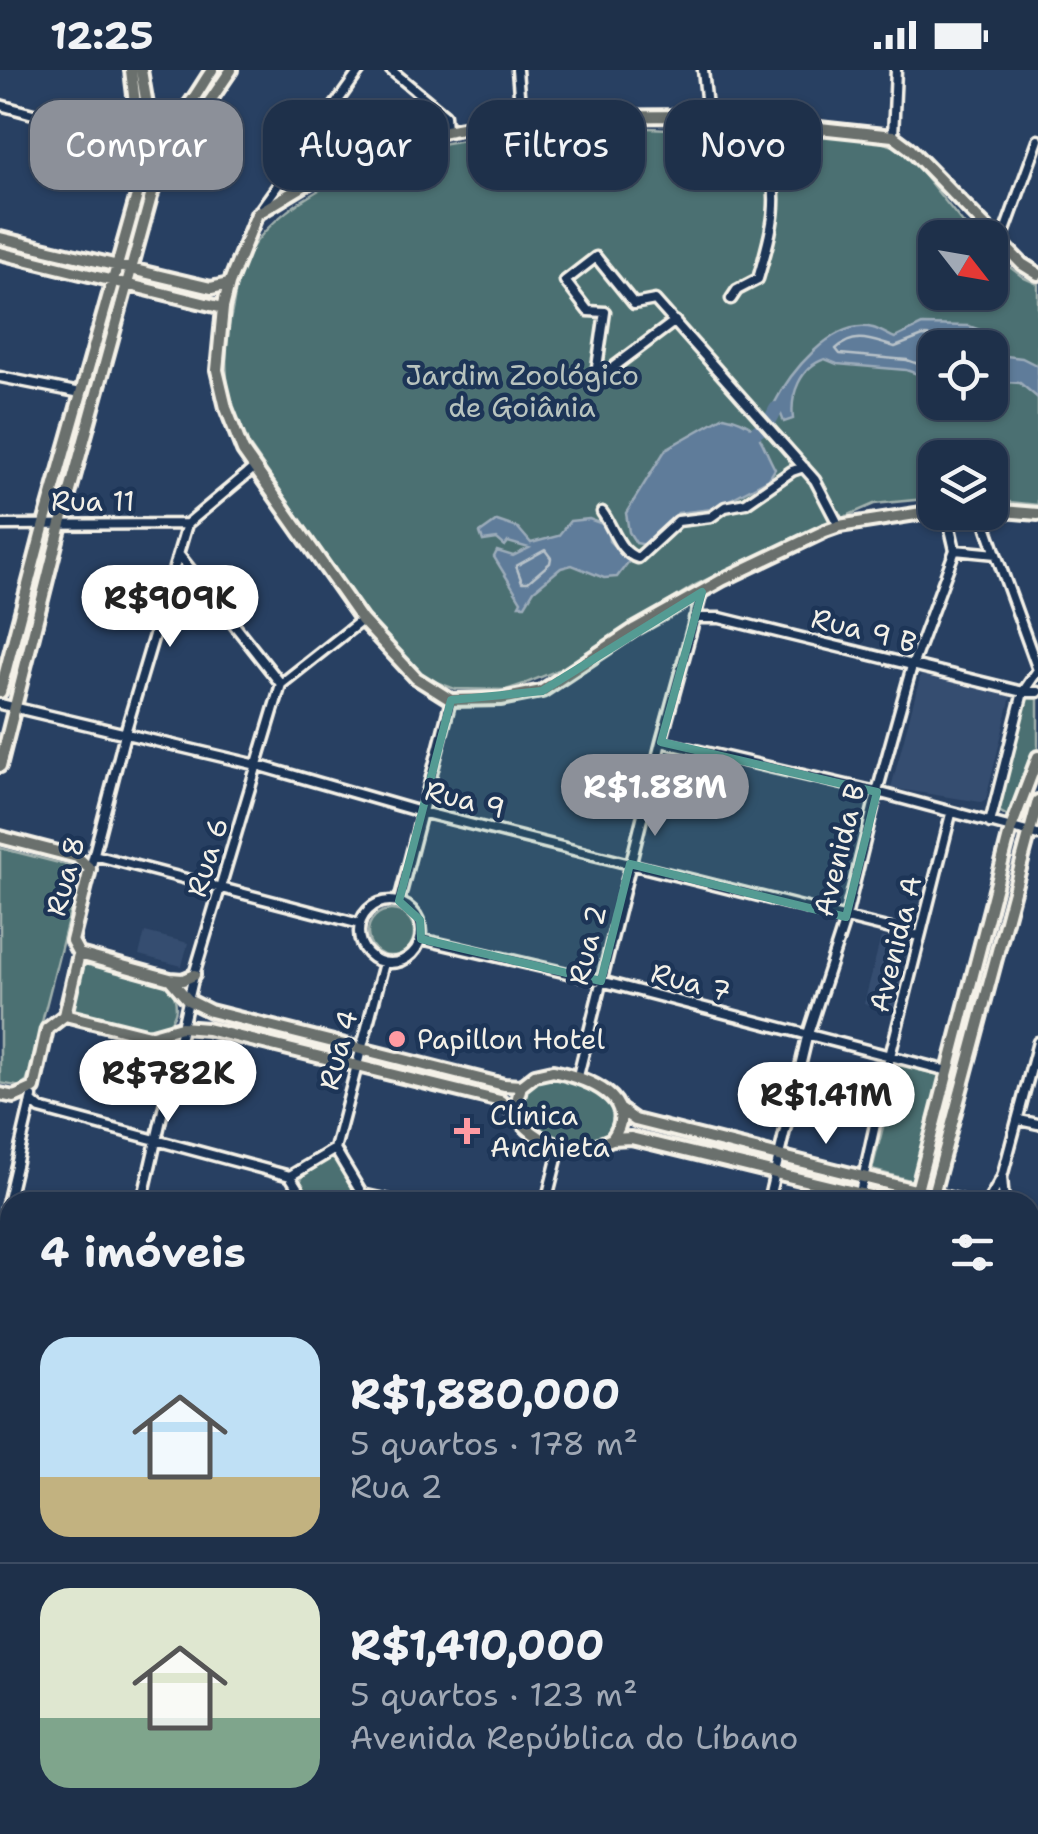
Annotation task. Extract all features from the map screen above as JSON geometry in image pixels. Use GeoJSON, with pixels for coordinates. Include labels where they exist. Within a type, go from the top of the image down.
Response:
{"type":"FeatureCollection","features":[{"type":"Feature","properties":{"kind":"main road"},"geometry":{"type":"LineString","coordinates":[[131,70],[138,100]]}},
{"type":"Feature","properties":{"kind":"main road"},"geometry":{"type":"LineString","coordinates":[[141,70],[144,100]]}},
{"type":"Feature","properties":{"kind":"main road"},"geometry":{"type":"LineString","coordinates":[[191,100],[212,70]]}},
{"type":"Feature","properties":{"kind":"main road"},"geometry":{"type":"LineString","coordinates":[[211,100],[232,70]]}},
{"type":"Feature","properties":{"kind":"main road"},"geometry":{"type":"LineString","coordinates":[[821,128],[892,136],[909,148],[980,220]]}},
{"type":"Feature","properties":{"kind":"main road"},"geometry":{"type":"LineString","coordinates":[[0,692],[138,190]]}},
{"type":"Feature","properties":{"kind":"main road"},"geometry":{"type":"LineString","coordinates":[[0,766],[152,190]]}},
{"type":"Feature","properties":{"kind":"main road"},"geometry":{"type":"LineString","coordinates":[[297,190],[258,214],[228,284],[217,370],[226,408],[243,451],[362,620],[416,678],[451,700],[501,700],[542,690],[635,629],[702,592],[839,526],[918,515]]}},
{"type":"Feature","properties":{"kind":"main road"},"geometry":{"type":"LineString","coordinates":[[0,238],[117,268],[129,277],[223,308]]}},
{"type":"Feature","properties":{"kind":"main road"},"geometry":{"type":"LineString","coordinates":[[1008,249],[1038,274]]}},
{"type":"Feature","properties":{"kind":"main road"},"geometry":{"type":"LineString","coordinates":[[0,253],[115,281],[129,277],[212,288],[228,284]]}},
{"type":"Feature","properties":{"kind":"main road"},"geometry":{"type":"LineString","coordinates":[[208,302],[212,288]]}},
{"type":"Feature","properties":{"kind":"main road"},"geometry":{"type":"LineString","coordinates":[[1008,511],[1038,514]]}},
{"type":"Feature","properties":{"kind":"main road"},"geometry":{"type":"LineString","coordinates":[[917,1192],[1011,828],[1038,757]]}},
{"type":"Feature","properties":{"kind":"main road"},"geometry":{"type":"LineString","coordinates":[[934,1192],[1033,833],[1038,800]]}},
{"type":"Feature","properties":{"kind":"main road"},"geometry":{"type":"LineString","coordinates":[[0,836],[78,857],[90,869]]}},
{"type":"Feature","properties":{"kind":"main road","name":"Rua 8"},"geometry":{"type":"LineString","coordinates":[[34,1088],[47,1029],[65,1015],[79,954],[72,940],[90,869]]}},
{"type":"Feature","properties":{"kind":"main road"},"geometry":{"type":"LineString","coordinates":[[79,954],[170,979],[183,980],[194,975]]}},
{"type":"Feature","properties":{"kind":"main road"},"geometry":{"type":"LineString","coordinates":[[170,979],[188,1000],[210,1011],[504,1085],[520,1086],[543,1072],[578,1076],[611,1097],[635,1120],[779,1154],[902,1192]]}},
{"type":"Feature","properties":{"kind":"main road"},"geometry":{"type":"LineString","coordinates":[[65,1015],[149,1036],[165,1044],[174,1056]]}},
{"type":"Feature","properties":{"kind":"main road"},"geometry":{"type":"LineString","coordinates":[[149,1036],[182,1028],[207,1029],[500,1101],[524,1127],[560,1147],[592,1147],[631,1138],[836,1192]]}},
{"type":"Feature","properties":{"kind":"main road"},"geometry":{"type":"LineString","coordinates":[[436,1087],[441,1070]]}},
{"type":"Feature","properties":{"kind":"main road"},"geometry":{"type":"LineString","coordinates":[[514,1112],[520,1086]]}},
{"type":"Feature","properties":{"kind":"main road"},"geometry":{"type":"LineString","coordinates":[[0,1094],[14,1097],[34,1088]]}},
{"type":"Feature","properties":{"kind":"main road"},"geometry":{"type":"LineString","coordinates":[[612,1140],[623,1120],[621,1110]]}},
{"type":"Feature","properties":{"kind":"street"},"geometry":{"type":"LineString","coordinates":[[337,100],[360,70]]}},
{"type":"Feature","properties":{"kind":"street"},"geometry":{"type":"LineString","coordinates":[[391,70],[428,100]]}},
{"type":"Feature","properties":{"kind":"street"},"geometry":{"type":"LineString","coordinates":[[516,70],[520,100]]}},
{"type":"Feature","properties":{"kind":"street"},"geometry":{"type":"LineString","coordinates":[[703,70],[706,100]]}},
{"type":"Feature","properties":{"kind":"street"},"geometry":{"type":"LineString","coordinates":[[892,136],[896,70]]}},
{"type":"Feature","properties":{"kind":"street"},"geometry":{"type":"LineString","coordinates":[[0,105],[30,113]]}},
{"type":"Feature","properties":{"kind":"street"},"geometry":{"type":"LineString","coordinates":[[1003,220],[1008,218],[1038,140]]}},
{"type":"Feature","properties":{"kind":"street"},"geometry":{"type":"LineString","coordinates":[[258,214],[274,190]]}},
{"type":"Feature","properties":{"kind":"street"},"geometry":{"type":"LineString","coordinates":[[731,299],[737,290],[758,279],[776,216],[776,190]]}},
{"type":"Feature","properties":{"kind":"street"},"geometry":{"type":"LineString","coordinates":[[675,321],[595,381],[604,319],[588,311],[565,281],[596,257],[634,304],[655,300],[675,321],[815,480],[839,526]]}},
{"type":"Feature","properties":{"kind":"street"},"geometry":{"type":"LineString","coordinates":[[0,377],[80,393]]}},
{"type":"Feature","properties":{"kind":"street"},"geometry":{"type":"LineString","coordinates":[[602,512],[619,545],[638,558],[678,522],[711,516],[725,507],[746,503],[804,467]]}},
{"type":"Feature","properties":{"kind":"street"},"geometry":{"type":"LineString","coordinates":[[187,524],[254,468]]}},
{"type":"Feature","properties":{"kind":"street","name":"Rua 11"},"geometry":{"type":"LineString","coordinates":[[0,525],[187,524]]}},
{"type":"Feature","properties":{"kind":"street","name":"Rua 8"},"geometry":{"type":"LineString","coordinates":[[90,869],[124,736],[187,524]]}},
{"type":"Feature","properties":{"kind":"street"},"geometry":{"type":"LineString","coordinates":[[950,530],[955,550],[996,554]]}},
{"type":"Feature","properties":{"kind":"street"},"geometry":{"type":"LineString","coordinates":[[988,530],[1038,670],[1023,692],[990,823]]}},
{"type":"Feature","properties":{"kind":"street","name":"Avenida B"},"geometry":{"type":"LineString","coordinates":[[770,1192],[807,1036],[846,917],[912,666],[955,550]]}},
{"type":"Feature","properties":{"kind":"street"},"geometry":{"type":"LineString","coordinates":[[180,555],[281,684],[362,620]]}},
{"type":"Feature","properties":{"kind":"street","name":"Rua 2"},"geometry":{"type":"LineString","coordinates":[[578,1076],[702,592]]}},
{"type":"Feature","properties":{"kind":"street","name":"Rua 9 B"},"geometry":{"type":"LineString","coordinates":[[694,618],[720,618],[1023,692],[1038,692]]}},
{"type":"Feature","properties":{"kind":"street","name":"Rua 6"},"geometry":{"type":"LineString","coordinates":[[144,1192],[194,975],[281,684]]}},
{"type":"Feature","properties":{"kind":"street"},"geometry":{"type":"LineString","coordinates":[[399,902],[451,700]]}},
{"type":"Feature","properties":{"kind":"street","name":"Rua 9"},"geometry":{"type":"LineString","coordinates":[[0,704],[124,736],[258,764],[422,812],[920,936]]}},
{"type":"Feature","properties":{"kind":"street"},"geometry":{"type":"LineString","coordinates":[[661,742],[1033,833]]}},
{"type":"Feature","properties":{"kind":"street","name":"Avenida A"},"geometry":{"type":"LineString","coordinates":[[860,1192],[950,814]]}},
{"type":"Feature","properties":{"kind":"street"},"geometry":{"type":"LineString","coordinates":[[94,855],[360,924]]}},
{"type":"Feature","properties":{"kind":"street"},"geometry":{"type":"LineString","coordinates":[[380,902],[399,902],[420,920],[421,939],[418,948],[403,961],[384,963],[374,959],[361,944],[360,924],[364,914],[380,902]]}},
{"type":"Feature","properties":{"kind":"street","name":"Rua 7"},"geometry":{"type":"LineString","coordinates":[[421,939],[948,1070]]}},
{"type":"Feature","properties":{"kind":"street","name":"Rua 4"},"geometry":{"type":"LineString","coordinates":[[335,1148],[384,963]]}},
{"type":"Feature","properties":{"kind":"street"},"geometry":{"type":"LineString","coordinates":[[994,1192],[1019,1120],[1038,1042]]}},
{"type":"Feature","properties":{"kind":"street","name":"Rua 8"},"geometry":{"type":"LineString","coordinates":[[10,1192],[34,1088]]}},
{"type":"Feature","properties":{"kind":"street"},"geometry":{"type":"LineString","coordinates":[[32,1101],[40,1109],[290,1176],[300,1192]]}},
{"type":"Feature","properties":{"kind":"street"},"geometry":{"type":"LineString","coordinates":[[1019,1120],[1038,1124]]}},
{"type":"Feature","properties":{"kind":"street"},"geometry":{"type":"LineString","coordinates":[[549,1192],[560,1147]]}},
{"type":"Feature","properties":{"kind":"street"},"geometry":{"type":"LineString","coordinates":[[290,1176],[335,1148],[361,1192]]}},
{"type":"Feature","properties":{"kind":"street"},"geometry":{"type":"LineString","coordinates":[[1002,1177],[1003,1192]]}},
{"type":"Feature","properties":{"kind":"highlighted area"},"geometry":{"type":"Polygon","coordinates":[[[702,592],[661,742],[877,792],[846,917],[630,864],[601,981],[421,939],[420,920],[399,901],[451,700],[542,691],[702,592]]]}},
{"type":"Feature","properties":{"kind":"shaded area"},"geometry":{"type":"Polygon","coordinates":[[[922,670],[1011,696],[986,799],[981,802],[891,788],[922,670]]]}},
{"type":"Feature","properties":{"kind":"shaded area"},"geometry":{"type":"Polygon","coordinates":[[[145,932],[188,943],[182,966],[139,955],[145,932]]]}},
{"type":"Feature","properties":{"kind":"shaded area"},"geometry":{"type":"Polygon","coordinates":[[[881,937],[904,942],[907,950],[893,1010],[864,1004],[881,937]]]}},
{"type":"Feature","properties":{"kind":"green space","name":"Jardim Zoológico de Goiânia"},"geometry":{"type":"Polygon","coordinates":[[[645,128],[665,129],[665,190],[821,190],[821,136],[866,138],[894,146],[909,156],[960,220],[918,220],[918,310],[1008,310],[1008,266],[1038,284],[1038,505],[1008,502],[1008,440],[918,440],[918,500],[874,504],[762,553],[695,585],[561,669],[506,690],[455,689],[414,668],[372,623],[236,426],[226,352],[240,273],[255,244],[276,221],[320,190],[448,190],[448,143],[458,141],[468,140],[468,190],[645,190],[645,128]]]}},
{"type":"Feature","properties":{"kind":"green space"},"geometry":{"type":"Polygon","coordinates":[[[1028,698],[1038,699],[1038,757],[1014,813],[1008,816],[995,809],[1020,711],[1028,698]]]}},
{"type":"Feature","properties":{"kind":"green space"},"geometry":{"type":"Polygon","coordinates":[[[0,848],[71,866],[79,877],[27,1081],[21,1087],[0,1083],[0,848]]]}},
{"type":"Feature","properties":{"kind":"green space"},"geometry":{"type":"Polygon","coordinates":[[[391,910],[408,916],[414,933],[408,950],[391,956],[374,950],[368,933],[374,916],[391,910]]]}},
{"type":"Feature","properties":{"kind":"green space"},"geometry":{"type":"Polygon","coordinates":[[[82,960],[168,986],[176,1002],[172,1020],[155,1031],[70,1011],[82,960]]]}},
{"type":"Feature","properties":{"kind":"green space"},"geometry":{"type":"Polygon","coordinates":[[[899,1065],[944,1076],[917,1182],[872,1170],[899,1065]]]}},
{"type":"Feature","properties":{"kind":"green space"},"geometry":{"type":"Polygon","coordinates":[[[549,1077],[584,1085],[606,1098],[619,1119],[616,1130],[605,1138],[571,1143],[536,1129],[524,1115],[521,1096],[532,1081],[549,1077]]]}},
{"type":"Feature","properties":{"kind":"green space"},"geometry":{"type":"Polygon","coordinates":[[[330,1158],[337,1161],[353,1188],[351,1192],[306,1192],[300,1182],[330,1158]]]}},
{"type":"Feature","properties":{"kind":"water"},"geometry":{"type":"Polygon","coordinates":[[[922,325],[969,326],[980,330],[918,330],[918,374],[837,364],[825,359],[809,368],[798,383],[793,419],[784,422],[773,406],[801,365],[842,331],[873,328],[895,338],[922,325]]]}},
{"type":"Feature","properties":{"kind":"water"},"geometry":{"type":"Polygon","coordinates":[[[1008,356],[1038,366],[1038,398],[1020,383],[1008,382],[1008,356]]]}},
{"type":"Feature","properties":{"kind":"water"},"geometry":{"type":"Polygon","coordinates":[[[724,416],[746,423],[757,434],[775,469],[769,479],[712,509],[678,513],[647,545],[636,543],[629,532],[626,513],[666,449],[724,416]]]}},
{"type":"Feature","properties":{"kind":"water"},"geometry":{"type":"Polygon","coordinates":[[[589,519],[608,526],[609,541],[629,561],[617,577],[604,578],[572,565],[561,568],[534,590],[525,605],[519,605],[521,601],[494,557],[497,551],[513,556],[529,548],[508,542],[505,546],[497,539],[483,541],[480,533],[497,521],[518,528],[531,543],[558,536],[570,521],[589,519]]]}},
{"type":"Feature","properties":{"kind":"waterway"},"geometry":{"type":"LineString","coordinates":[[756,432],[768,424],[776,409]]}},
{"type":"Feature","properties":{"kind":"place","name":"Papillon Hotel"},"geometry":{"type":"Point","coordinates":[397,1039]}},
{"type":"Feature","properties":{"kind":"place","name":"Clínica Anchieta"},"geometry":{"type":"Point","coordinates":[467,1131]}}]}
